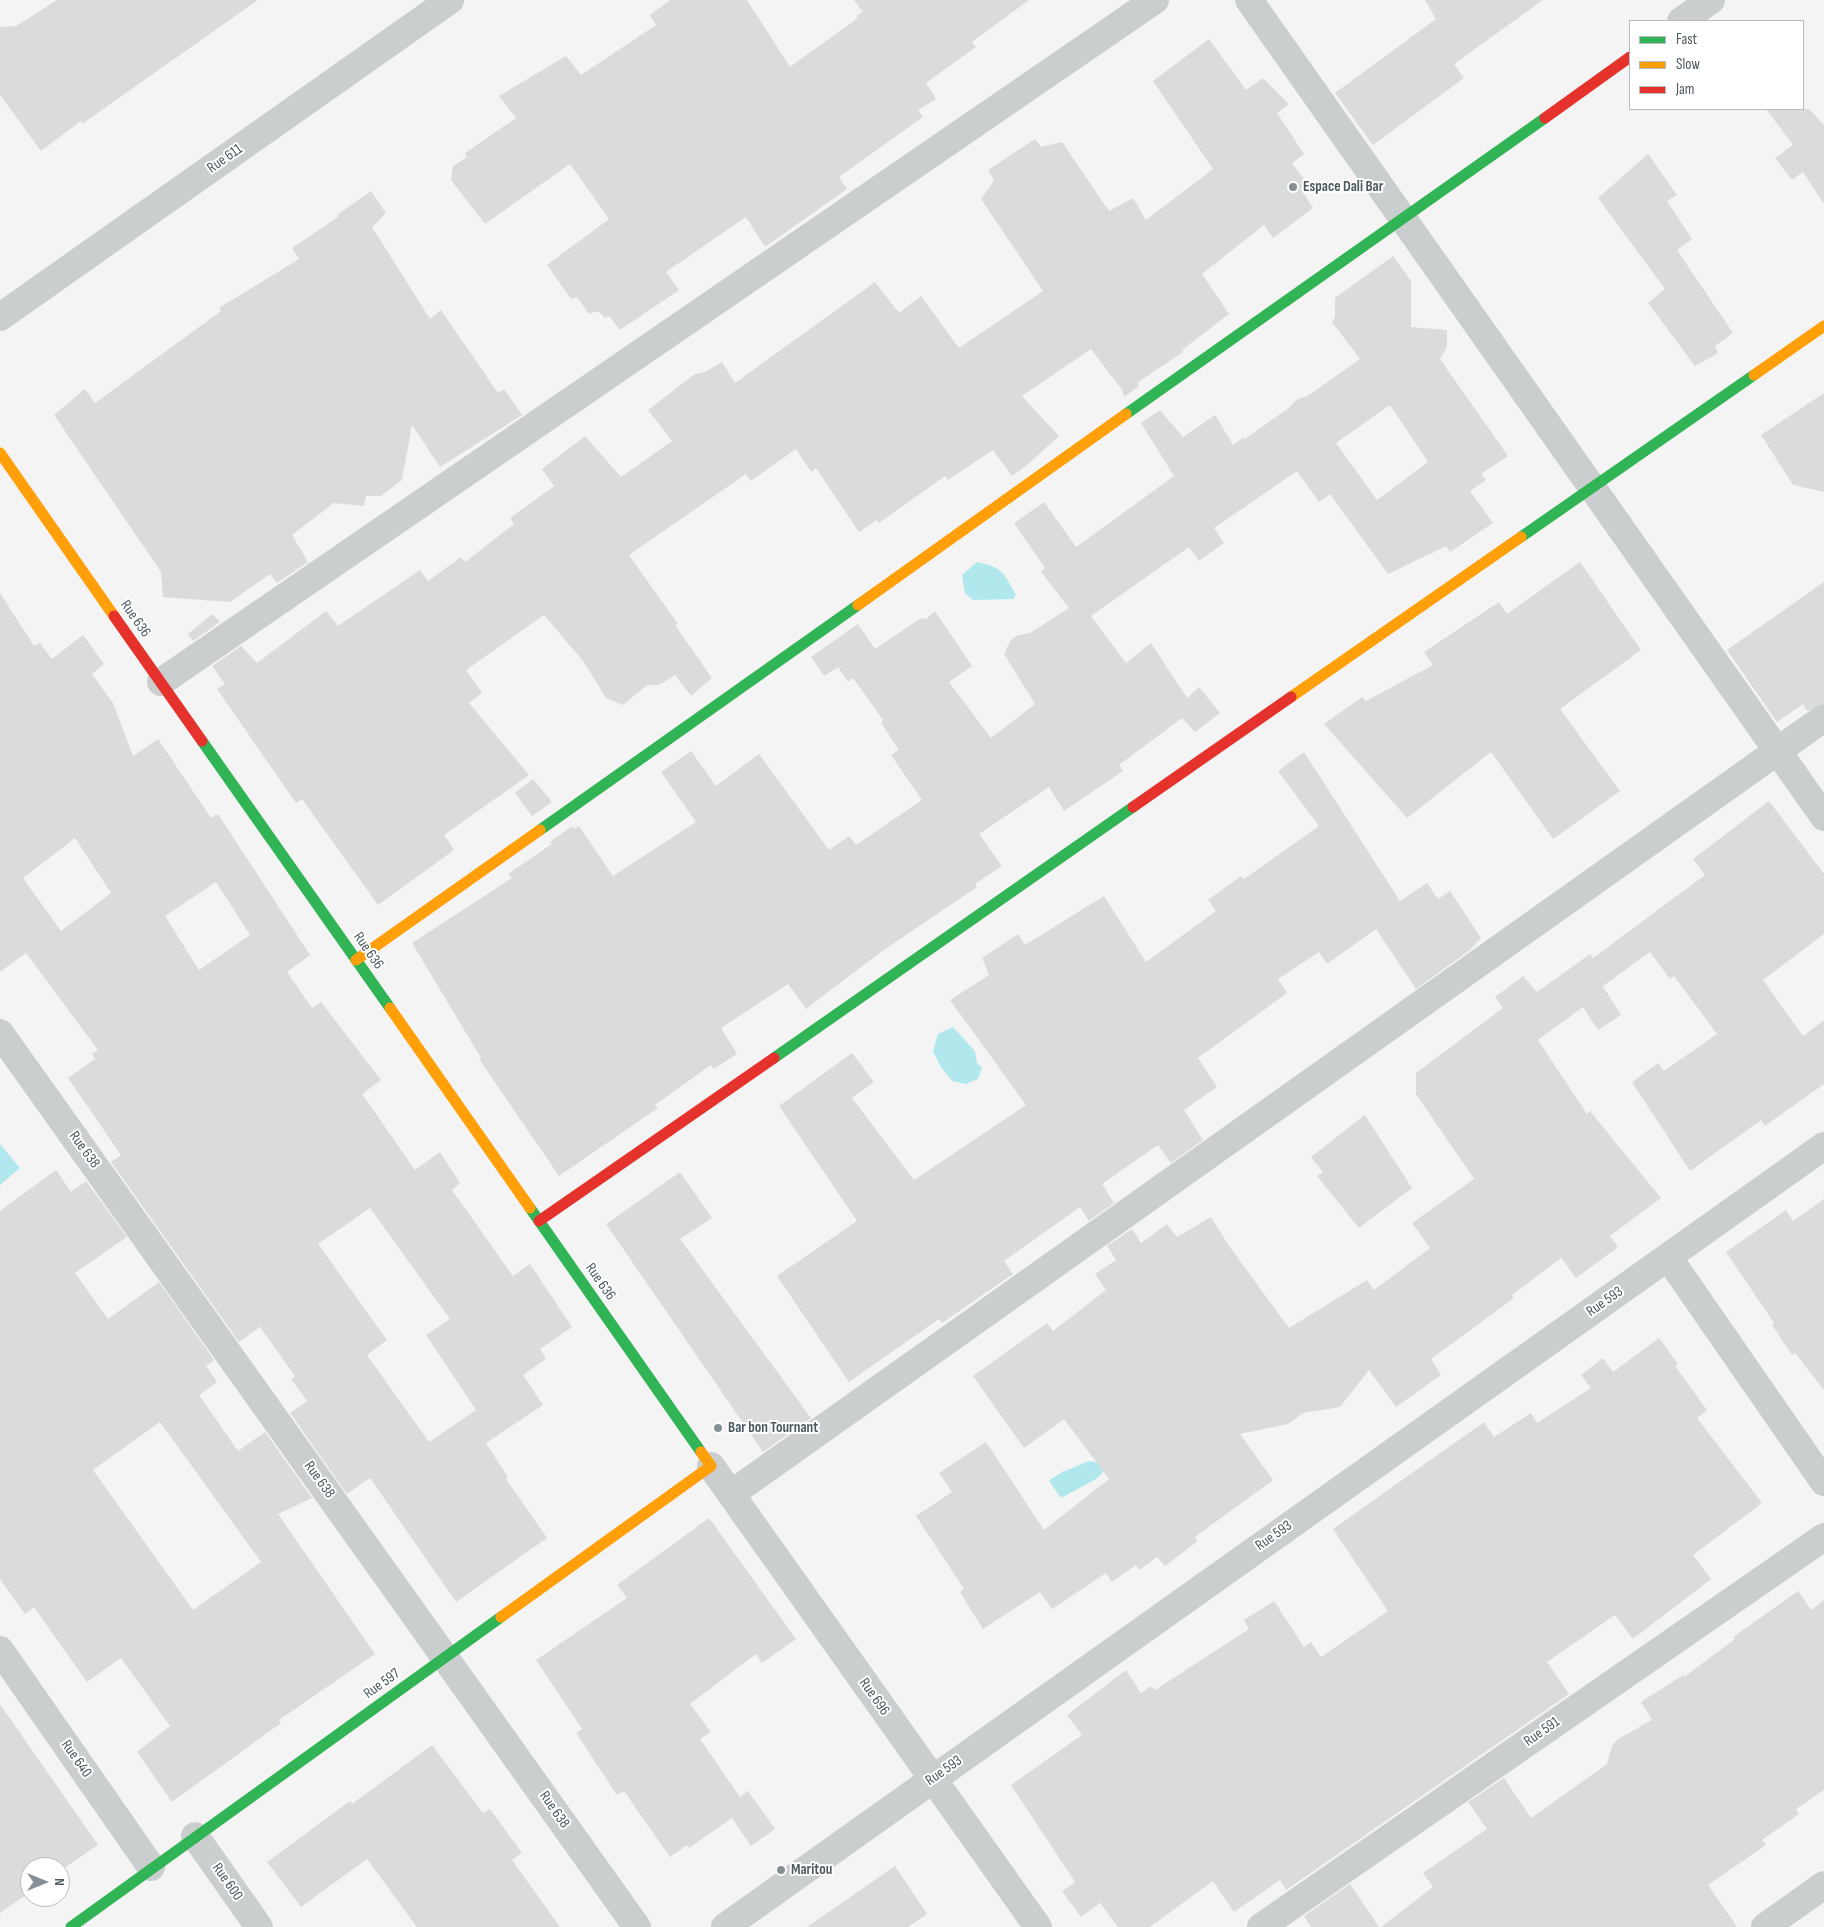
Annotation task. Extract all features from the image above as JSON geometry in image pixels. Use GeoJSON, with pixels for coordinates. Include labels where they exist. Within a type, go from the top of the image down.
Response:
{"type":"FeatureCollection","features":[{"type":"Feature","properties":{"kind":"street","name":"Rue 611"},"geometry":{"type":"LineString","coordinates":[[0,317],[450,0]]}},
{"type":"Feature","properties":{"kind":"street"},"geometry":{"type":"LineString","coordinates":[[161,682],[1155,0]]}},
{"type":"Feature","properties":{"kind":"street"},"geometry":{"type":"LineString","coordinates":[[1249,0],[1824,817]]}},
{"type":"Feature","properties":{"kind":"street"},"geometry":{"type":"LineString","coordinates":[[1682,20],[1711,0]]}},
{"type":"Feature","properties":{"kind":"street"},"geometry":{"type":"LineString","coordinates":[[356,960],[1629,58]]}},
{"type":"Feature","properties":{"kind":"street"},"geometry":{"type":"LineString","coordinates":[[539,1221],[1824,326]]}},
{"type":"Feature","properties":{"kind":"street","name":"Rue 636"},"geometry":{"type":"LineString","coordinates":[[0,453],[711,1466]]}},
{"type":"Feature","properties":{"kind":"street"},"geometry":{"type":"LineString","coordinates":[[731,1494],[1824,718]]}},
{"type":"Feature","properties":{"kind":"street","name":"Rue 638"},"geometry":{"type":"LineString","coordinates":[[0,1033],[637,1927]]}},
{"type":"Feature","properties":{"kind":"street","name":"Rue 593"},"geometry":{"type":"LineString","coordinates":[[725,1927],[1824,1146]]}},
{"type":"Feature","properties":{"kind":"street"},"geometry":{"type":"LineString","coordinates":[[1668,1257],[1824,1482]]}},
{"type":"Feature","properties":{"kind":"street","name":"Rue 696"},"geometry":{"type":"LineString","coordinates":[[711,1466],[1038,1927]]}},
{"type":"Feature","properties":{"kind":"street","name":"Rue 597"},"geometry":{"type":"LineString","coordinates":[[71,1927],[151,1867],[711,1466]]}},
{"type":"Feature","properties":{"kind":"street","name":"Rue 591"},"geometry":{"type":"LineString","coordinates":[[1261,1927],[1824,1537]]}},
{"type":"Feature","properties":{"kind":"street","name":"Rue 640"},"geometry":{"type":"LineString","coordinates":[[0,1650],[151,1867]]}},
{"type":"Feature","properties":{"kind":"street","name":"Rue 600"},"geometry":{"type":"LineString","coordinates":[[195,1836],[260,1927]]}},
{"type":"Feature","properties":{"kind":"street"},"geometry":{"type":"LineString","coordinates":[[1765,1927],[1824,1885]]}},
{"type":"Feature","properties":{"kind":"water"},"geometry":{"type":"Polygon","coordinates":[[[977,562],[992,566],[1002,572],[1016,595],[1013,599],[973,600],[965,593],[962,575],[977,562]]]}},
{"type":"Feature","properties":{"kind":"water"},"geometry":{"type":"Polygon","coordinates":[[[953,1027],[975,1051],[977,1063],[982,1067],[978,1079],[966,1084],[952,1081],[941,1067],[933,1051],[938,1034],[953,1027]]]}},
{"type":"Feature","properties":{"kind":"water"},"geometry":{"type":"Polygon","coordinates":[[[0,1144],[20,1168],[0,1185],[0,1144]]]}},
{"type":"Feature","properties":{"kind":"water"},"geometry":{"type":"Polygon","coordinates":[[[1089,1461],[1110,1465],[1096,1479],[1061,1498],[1049,1481],[1060,1473],[1089,1461]]]}},
{"type":"Feature","properties":{"kind":"building"},"geometry":{"type":"Polygon","coordinates":[[[57,0],[258,0],[82,124],[81,121],[41,151],[0,95],[0,27],[16,26],[57,0]]]}},
{"type":"Feature","properties":{"kind":"building"},"geometry":{"type":"Polygon","coordinates":[[[670,0],[747,0],[790,67],[858,18],[856,16],[863,12],[854,0],[1029,0],[972,42],[976,47],[926,83],[936,99],[918,110],[923,117],[839,177],[847,189],[765,247],[746,217],[666,272],[679,290],[620,330],[609,316],[605,318],[598,311],[589,314],[577,297],[571,299],[547,265],[609,219],[570,164],[485,224],[451,180],[453,166],[467,157],[465,153],[516,118],[499,96],[566,56],[581,75],[656,25],[650,15],[670,0]]]}},
{"type":"Feature","properties":{"kind":"building"},"geometry":{"type":"Polygon","coordinates":[[[1425,0],[1543,0],[1454,64],[1464,78],[1373,145],[1335,93],[1436,19],[1425,0]]]}},
{"type":"Feature","properties":{"kind":"building"},"geometry":{"type":"Polygon","coordinates":[[[1209,39],[1246,90],[1263,78],[1289,104],[1277,113],[1304,154],[1292,163],[1307,183],[1301,189],[1313,208],[1273,238],[1264,225],[1202,274],[1229,314],[1182,350],[1183,352],[1137,383],[1139,386],[1124,397],[1122,390],[1091,349],[1022,396],[1059,436],[1012,476],[993,450],[948,480],[945,476],[879,523],[877,520],[859,532],[816,468],[811,472],[796,449],[751,481],[746,474],[629,555],[678,624],[675,625],[712,678],[691,696],[675,675],[659,685],[647,685],[623,705],[606,698],[583,661],[544,615],[466,670],[482,693],[469,703],[529,775],[444,835],[454,850],[378,905],[302,799],[296,803],[217,689],[225,684],[212,666],[241,646],[257,663],[326,611],[338,626],[420,570],[428,581],[461,557],[465,562],[514,524],[510,518],[554,486],[542,469],[585,436],[621,477],[672,441],[648,410],[695,374],[705,372],[722,362],[735,383],[875,282],[899,313],[921,296],[959,348],[1043,291],[981,199],[994,181],[988,170],[1035,139],[1041,147],[1062,142],[1109,211],[1133,198],[1146,220],[1213,169],[1153,81],[1209,39]]]}},
{"type":"Feature","properties":{"kind":"building"},"geometry":{"type":"Polygon","coordinates":[[[1809,109],[1824,125],[1824,204],[1803,172],[1792,180],[1775,158],[1793,145],[1767,110],[1809,109]]]}},
{"type":"Feature","properties":{"kind":"building"},"geometry":{"type":"Polygon","coordinates":[[[1648,154],[1677,195],[1667,201],[1692,239],[1677,250],[1733,333],[1715,346],[1718,353],[1695,366],[1648,303],[1665,289],[1598,198],[1648,154]]]}},
{"type":"Feature","properties":{"kind":"building"},"geometry":{"type":"Polygon","coordinates":[[[371,191],[386,213],[372,227],[430,319],[441,310],[498,393],[504,389],[522,415],[440,467],[412,425],[402,480],[381,496],[366,496],[364,506],[334,503],[292,535],[308,562],[277,583],[270,574],[230,602],[163,597],[161,572],[54,415],[85,389],[95,403],[221,311],[219,308],[299,259],[292,248],[338,217],[337,215],[371,191]]]}},
{"type":"Feature","properties":{"kind":"building"},"geometry":{"type":"Polygon","coordinates":[[[1393,256],[1411,281],[1411,327],[1447,330],[1447,347],[1440,359],[1508,456],[1481,474],[1486,480],[1470,491],[1493,523],[1450,552],[1446,546],[1388,574],[1330,494],[1319,502],[1297,471],[1214,528],[1224,543],[1199,561],[1189,547],[1091,616],[1126,663],[1151,643],[1187,698],[1199,687],[1220,713],[1195,732],[1182,718],[1119,765],[1123,771],[1064,811],[1049,787],[979,834],[1002,866],[975,884],[977,887],[878,954],[806,1009],[788,984],[721,1028],[737,1054],[714,1069],[711,1065],[655,1105],[658,1108],[559,1176],[479,1059],[481,1058],[412,943],[512,878],[508,874],[552,844],[550,842],[572,826],[574,829],[579,826],[613,876],[696,822],[661,772],[691,751],[716,786],[759,754],[829,850],[849,836],[856,845],[922,800],[891,755],[899,750],[881,723],[883,720],[853,678],[848,682],[838,667],[824,676],[811,657],[858,624],[875,649],[921,618],[926,619],[935,611],[972,666],[949,682],[991,738],[1035,704],[1004,654],[1011,640],[1016,636],[1030,633],[1069,608],[1041,572],[1045,568],[1014,523],[1044,502],[1076,547],[1174,476],[1141,423],[1160,410],[1183,437],[1215,415],[1233,445],[1244,437],[1245,439],[1290,407],[1296,400],[1309,395],[1360,359],[1332,322],[1335,317],[1335,298],[1393,256]],[[1390,405],[1336,443],[1377,500],[1428,462],[1390,405]]]}},
{"type":"Feature","properties":{"kind":"building"},"geometry":{"type":"Polygon","coordinates":[[[1824,393],[1824,492],[1793,485],[1761,435],[1824,393]]]}},
{"type":"Feature","properties":{"kind":"building"},"geometry":{"type":"Polygon","coordinates":[[[1580,562],[1641,650],[1560,709],[1620,791],[1553,839],[1491,752],[1407,818],[1324,724],[1362,697],[1366,701],[1433,665],[1424,652],[1499,602],[1507,614],[1580,562]]]}},
{"type":"Feature","properties":{"kind":"building"},"geometry":{"type":"Polygon","coordinates":[[[1824,582],[1824,703],[1807,711],[1803,704],[1777,722],[1727,650],[1824,582]]]}},
{"type":"Feature","properties":{"kind":"building"},"geometry":{"type":"Polygon","coordinates":[[[0,593],[34,646],[40,643],[52,659],[83,635],[104,664],[92,674],[113,703],[133,756],[158,739],[211,818],[218,814],[310,955],[287,972],[312,1008],[321,1002],[381,1080],[362,1094],[415,1170],[440,1152],[460,1183],[452,1190],[513,1276],[530,1264],[572,1327],[540,1349],[546,1359],[523,1375],[543,1405],[486,1443],[508,1477],[506,1479],[547,1538],[456,1602],[370,1478],[347,1494],[290,1413],[307,1401],[291,1379],[295,1376],[260,1327],[239,1342],[111,1162],[121,1155],[68,1078],[95,1059],[92,1054],[98,1050],[26,953],[0,972],[0,593]],[[75,838],[23,878],[61,931],[111,893],[75,838]],[[216,882],[165,916],[199,970],[250,935],[216,882]],[[370,1208],[318,1244],[387,1340],[367,1355],[429,1442],[476,1410],[426,1335],[450,1319],[370,1208]]]}},
{"type":"Feature","properties":{"kind":"building"},"geometry":{"type":"Polygon","coordinates":[[[212,614],[220,622],[193,641],[188,634],[212,614]]]}},
{"type":"Feature","properties":{"kind":"building"},"geometry":{"type":"Polygon","coordinates":[[[1304,752],[1400,901],[1427,883],[1438,899],[1450,891],[1481,938],[1470,950],[1416,989],[1376,929],[1327,964],[1319,952],[1278,979],[1287,993],[1198,1058],[1217,1087],[1184,1110],[1203,1140],[1171,1163],[1158,1145],[1102,1184],[1114,1203],[1089,1221],[1080,1207],[1004,1261],[1013,1274],[942,1323],[939,1319],[849,1382],[777,1276],[857,1221],[779,1106],[852,1053],[874,1082],[852,1098],[914,1180],[1026,1105],[950,1000],[989,975],[982,958],[1018,934],[1025,945],[1104,896],[1146,962],[1216,911],[1208,900],[1241,876],[1244,879],[1319,826],[1278,771],[1304,752]]]}},
{"type":"Feature","properties":{"kind":"building"},"geometry":{"type":"Polygon","coordinates":[[[533,779],[552,802],[532,816],[515,793],[533,779]]]}},
{"type":"Feature","properties":{"kind":"building"},"geometry":{"type":"Polygon","coordinates":[[[1769,801],[1824,874],[1824,934],[1763,980],[1803,1036],[1824,1020],[1824,1084],[1765,1126],[1761,1120],[1690,1171],[1632,1082],[1658,1063],[1664,1071],[1717,1034],[1674,976],[1670,979],[1650,952],[1603,986],[1621,1015],[1598,1030],[1583,1007],[1538,1040],[1587,1114],[1590,1111],[1661,1198],[1610,1236],[1618,1247],[1576,1278],[1561,1258],[1512,1295],[1514,1298],[1431,1359],[1441,1375],[1396,1407],[1369,1370],[1340,1407],[1303,1413],[1288,1424],[1240,1434],[1273,1480],[1195,1537],[1198,1541],[1165,1566],[1157,1557],[1139,1570],[1136,1565],[1112,1582],[1106,1573],[1052,1609],[1040,1592],[983,1629],[960,1592],[964,1589],[916,1516],[952,1492],[939,1473],[986,1442],[1044,1530],[1109,1479],[1064,1419],[1024,1448],[973,1376],[1047,1323],[1053,1331],[1106,1290],[1095,1274],[1116,1260],[1107,1246],[1132,1229],[1141,1243],[1167,1224],[1177,1237],[1211,1217],[1229,1246],[1289,1328],[1367,1280],[1374,1290],[1430,1248],[1412,1223],[1474,1179],[1416,1094],[1416,1073],[1503,1008],[1495,997],[1523,976],[1537,992],[1590,954],[1593,958],[1705,875],[1693,859],[1769,801]]]}},
{"type":"Feature","properties":{"kind":"building"},"geometry":{"type":"Polygon","coordinates":[[[1365,1115],[1412,1188],[1359,1228],[1317,1176],[1323,1172],[1311,1157],[1365,1115]]]}},
{"type":"Feature","properties":{"kind":"building"},"geometry":{"type":"Polygon","coordinates":[[[56,1170],[71,1192],[86,1181],[127,1237],[75,1273],[108,1319],[159,1282],[214,1360],[206,1366],[217,1382],[199,1395],[238,1451],[265,1432],[312,1498],[278,1514],[375,1654],[279,1720],[281,1723],[172,1802],[137,1752],[170,1726],[121,1658],[87,1682],[34,1607],[25,1614],[0,1579],[0,1211],[56,1170]],[[160,1422],[93,1470],[193,1610],[261,1562],[160,1422]]]}},
{"type":"Feature","properties":{"kind":"building"},"geometry":{"type":"Polygon","coordinates":[[[680,1172],[712,1218],[680,1239],[811,1418],[763,1452],[606,1224],[680,1172]]]}},
{"type":"Feature","properties":{"kind":"building"},"geometry":{"type":"Polygon","coordinates":[[[1824,1199],[1824,1390],[1795,1353],[1792,1355],[1772,1325],[1774,1323],[1726,1252],[1786,1210],[1793,1221],[1824,1199]]]}},
{"type":"Feature","properties":{"kind":"building"},"geometry":{"type":"Polygon","coordinates":[[[1659,1338],[1678,1364],[1675,1366],[1707,1410],[1697,1418],[1762,1503],[1693,1555],[1711,1579],[1633,1639],[1615,1615],[1547,1662],[1569,1694],[1286,1890],[1280,1880],[1234,1912],[1213,1881],[1150,1927],[1118,1927],[1100,1903],[1081,1917],[1062,1891],[1075,1882],[1011,1785],[1082,1735],[1067,1715],[1126,1670],[1141,1693],[1151,1686],[1155,1690],[1249,1629],[1244,1620],[1274,1601],[1304,1647],[1311,1642],[1321,1657],[1388,1611],[1333,1529],[1484,1422],[1494,1437],[1531,1413],[1537,1423],[1591,1388],[1581,1375],[1603,1358],[1613,1372],[1659,1338]]]}},
{"type":"Feature","properties":{"kind":"building"},"geometry":{"type":"Polygon","coordinates":[[[709,1518],[796,1639],[762,1663],[756,1654],[690,1704],[711,1732],[700,1739],[740,1797],[748,1791],[775,1829],[751,1846],[732,1818],[689,1848],[687,1845],[670,1857],[624,1791],[617,1795],[576,1733],[582,1729],[536,1660],[627,1598],[617,1585],[709,1518]]]}},
{"type":"Feature","properties":{"kind":"building"},"geometry":{"type":"Polygon","coordinates":[[[1798,1591],[1811,1610],[1824,1600],[1824,1790],[1796,1809],[1799,1814],[1762,1840],[1766,1845],[1708,1885],[1737,1927],[1381,1927],[1433,1887],[1423,1873],[1487,1829],[1468,1802],[1504,1778],[1531,1818],[1607,1764],[1612,1746],[1618,1739],[1652,1720],[1641,1702],[1683,1675],[1684,1677],[1735,1639],[1733,1637],[1798,1591]]]}},
{"type":"Feature","properties":{"kind":"building"},"geometry":{"type":"Polygon","coordinates":[[[0,1704],[98,1845],[70,1864],[70,1857],[20,1857],[20,1899],[0,1913],[0,1704]]]}},
{"type":"Feature","properties":{"kind":"building"},"geometry":{"type":"Polygon","coordinates":[[[432,1745],[483,1813],[490,1809],[522,1853],[512,1860],[560,1927],[417,1927],[367,1859],[301,1907],[267,1862],[350,1801],[352,1804],[432,1745]]]}},
{"type":"Feature","properties":{"kind":"building"},"geometry":{"type":"Polygon","coordinates":[[[895,1866],[927,1914],[908,1927],[807,1927],[895,1866]]]}},
{"type":"Feature","properties":{"kind":"building"},"geometry":{"type":"Polygon","coordinates":[[[1350,1884],[1379,1927],[1311,1927],[1304,1916],[1350,1884]]]}},
{"type":"Feature","properties":{"kind":"traffic: fast"},"geometry":{"type":"LineString","coordinates":[[1126,414],[1545,118]]}},
{"type":"Feature","properties":{"kind":"traffic: fast"},"geometry":{"type":"LineString","coordinates":[[1521,537],[1754,375]]}},
{"type":"Feature","properties":{"kind":"traffic: fast"},"geometry":{"type":"LineString","coordinates":[[540,830],[858,605]]}},
{"type":"Feature","properties":{"kind":"traffic: fast"},"geometry":{"type":"LineString","coordinates":[[202,741],[390,1008]]}},
{"type":"Feature","properties":{"kind":"traffic: fast"},"geometry":{"type":"LineString","coordinates":[[774,1058],[1133,807]]}},
{"type":"Feature","properties":{"kind":"traffic: fast"},"geometry":{"type":"LineString","coordinates":[[530,1208],[701,1452]]}},
{"type":"Feature","properties":{"kind":"traffic: fast"},"geometry":{"type":"LineString","coordinates":[[71,1927],[501,1617]]}},
{"type":"Feature","properties":{"kind":"traffic: slow"},"geometry":{"type":"LineString","coordinates":[[1754,375],[1824,326]]}},
{"type":"Feature","properties":{"kind":"traffic: slow"},"geometry":{"type":"LineString","coordinates":[[858,605],[1126,414]]}},
{"type":"Feature","properties":{"kind":"traffic: slow"},"geometry":{"type":"LineString","coordinates":[[0,453],[114,616]]}},
{"type":"Feature","properties":{"kind":"traffic: slow"},"geometry":{"type":"LineString","coordinates":[[1291,697],[1521,537]]}},
{"type":"Feature","properties":{"kind":"traffic: slow"},"geometry":{"type":"LineString","coordinates":[[356,960],[540,830]]}},
{"type":"Feature","properties":{"kind":"traffic: slow"},"geometry":{"type":"LineString","coordinates":[[390,1008],[530,1208]]}},
{"type":"Feature","properties":{"kind":"traffic: slow"},"geometry":{"type":"LineString","coordinates":[[501,1617],[711,1466],[701,1452]]}},
{"type":"Feature","properties":{"kind":"traffic: jam"},"geometry":{"type":"LineString","coordinates":[[1545,118],[1629,58]]}},
{"type":"Feature","properties":{"kind":"traffic: jam"},"geometry":{"type":"LineString","coordinates":[[114,616],[202,741]]}},
{"type":"Feature","properties":{"kind":"traffic: jam"},"geometry":{"type":"LineString","coordinates":[[1133,807],[1291,697]]}},
{"type":"Feature","properties":{"kind":"traffic: jam"},"geometry":{"type":"LineString","coordinates":[[539,1221],[774,1058]]}},
{"type":"Feature","properties":{"kind":"place","name":"Espace Dali Bar"},"geometry":{"type":"Point","coordinates":[1293,187]}},
{"type":"Feature","properties":{"kind":"place","name":"Bar bon Tournant"},"geometry":{"type":"Point","coordinates":[718,1428]}},
{"type":"Feature","properties":{"kind":"place","name":"Maritou"},"geometry":{"type":"Point","coordinates":[781,1870]}}]}
